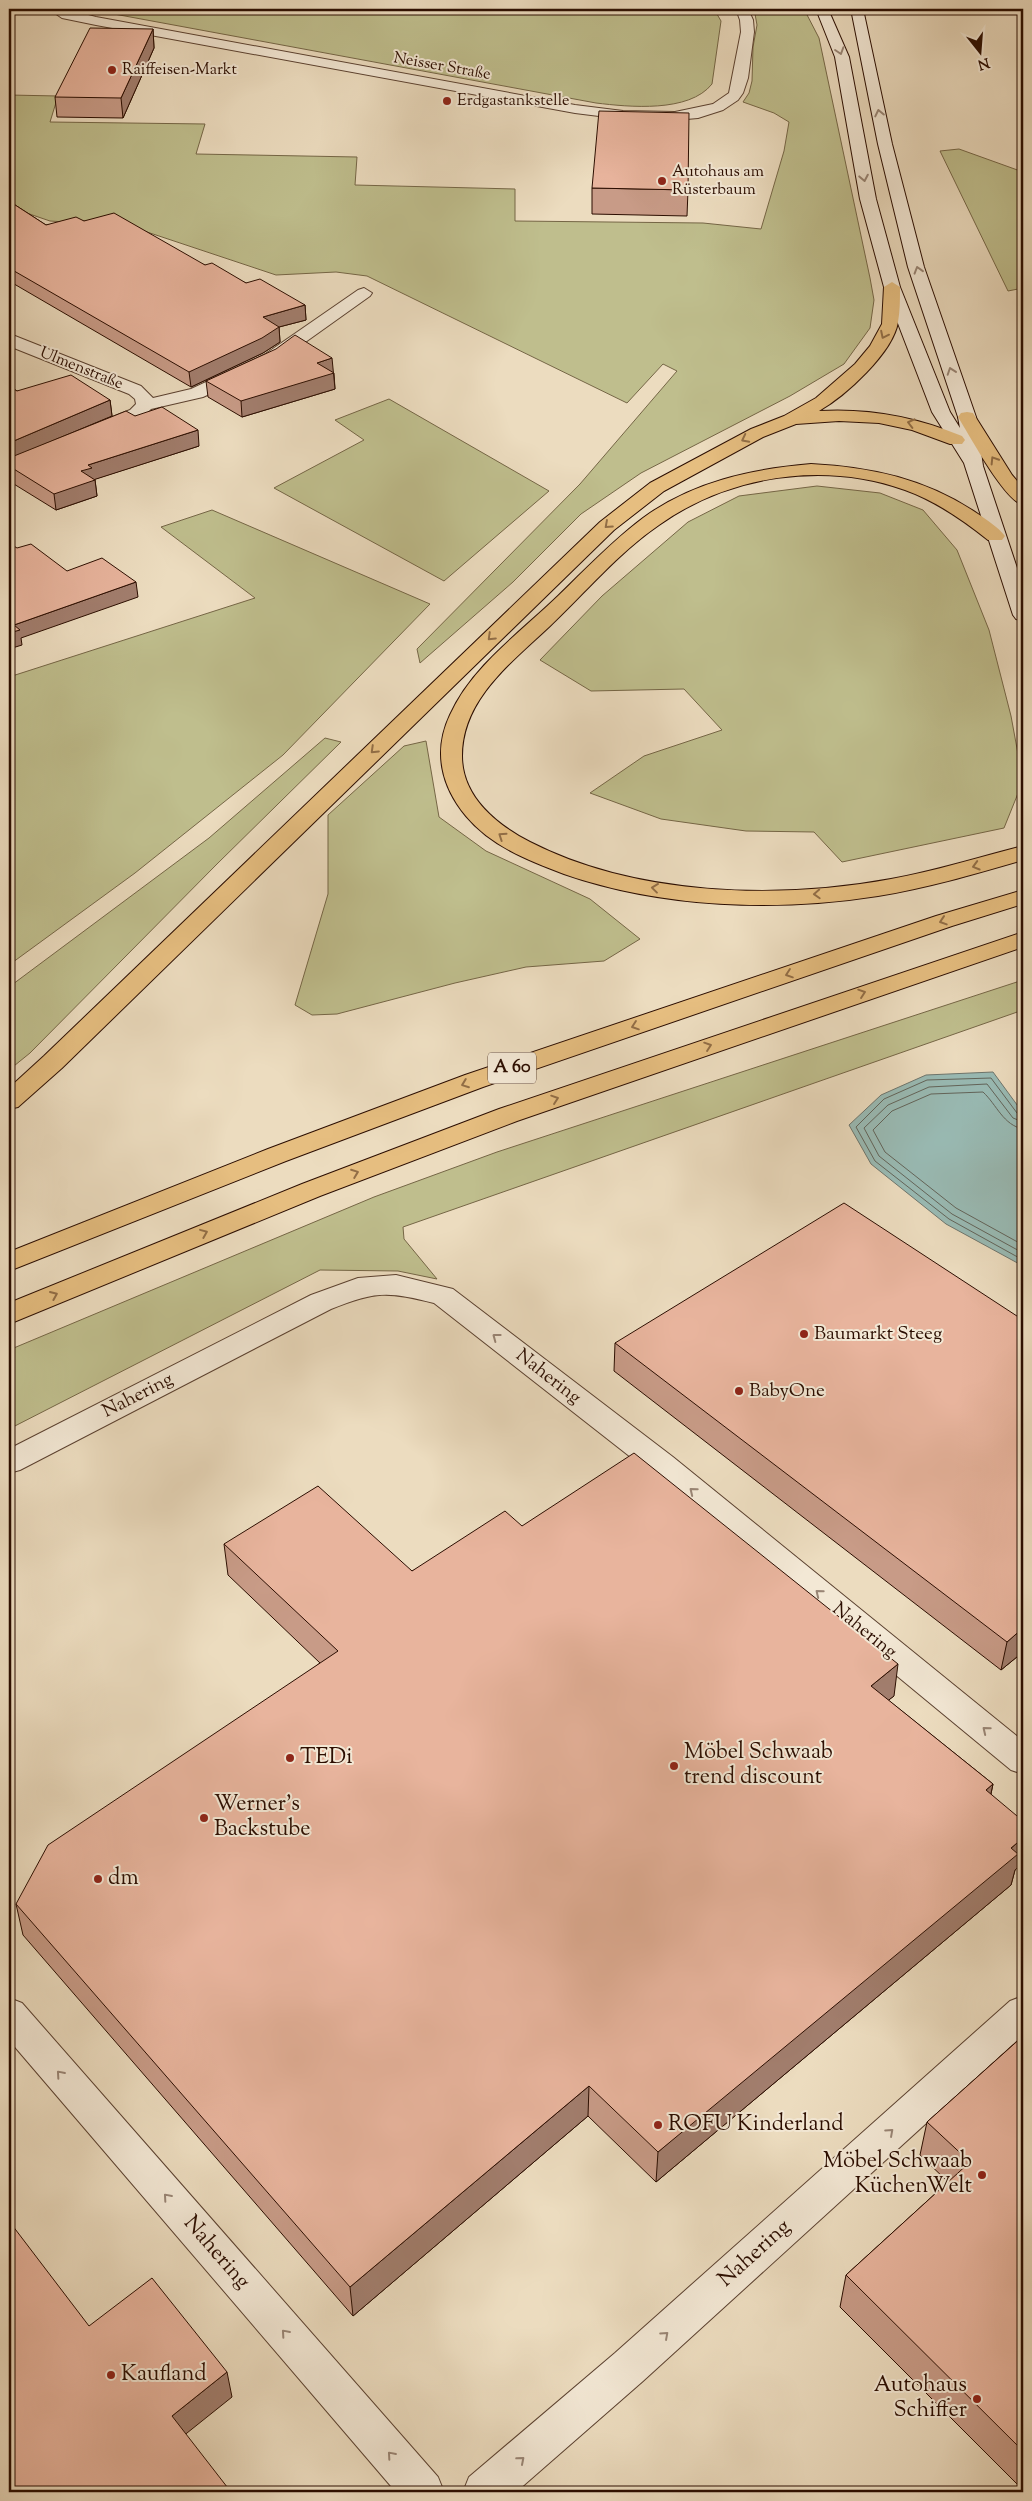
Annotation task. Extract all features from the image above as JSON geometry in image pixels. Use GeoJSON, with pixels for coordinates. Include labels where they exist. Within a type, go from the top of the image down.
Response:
{"type":"FeatureCollection","features":[{"type":"Feature","properties":{"kind":"highway"},"geometry":{"type":"LineString","coordinates":[[9,1102],[53,1062],[607,526],[657,487],[757,433],[790,420],[822,402],[861,368],[878,348],[890,324],[892,287]]}},
{"type":"Feature","properties":{"kind":"highway"},"geometry":{"type":"LineString","coordinates":[[790,420],[840,415],[868,416],[916,424],[956,440]]}},
{"type":"Feature","properties":{"kind":"highway"},"geometry":{"type":"LineString","coordinates":[[967,417],[1005,478],[1023,499]]}},
{"type":"Feature","properties":{"kind":"highway"},"geometry":{"type":"LineString","coordinates":[[995,536],[962,510],[937,497],[908,484],[875,476],[844,472],[810,471],[743,480],[712,490],[682,503],[652,521],[617,551],[480,683],[459,720],[450,752],[451,768],[456,784],[466,801],[480,818],[497,833],[520,847],[574,871],[642,886],[757,896],[835,893],[919,881],[1023,853]]}},
{"type":"Feature","properties":{"kind":"highway","name":"A 60"},"geometry":{"type":"LineString","coordinates":[[9,1262],[268,1158],[474,1081],[934,924],[1023,897]]}},
{"type":"Feature","properties":{"kind":"highway","name":"A 60"},"geometry":{"type":"LineString","coordinates":[[9,1314],[311,1190],[508,1115],[1023,939]]}},
{"type":"Feature","properties":{"kind":"street","name":"Neisser Straße"},"geometry":{"type":"LineString","coordinates":[[55,9],[67,15],[96,22],[538,103],[613,115],[654,117],[703,111],[724,104],[732,97],[738,88],[748,26],[742,9]]}},
{"type":"Feature","properties":{"kind":"street"},"geometry":{"type":"LineString","coordinates":[[822,9],[842,57],[868,199],[892,287],[941,412],[956,440],[974,466]]}},
{"type":"Feature","properties":{"kind":"street"},"geometry":{"type":"LineString","coordinates":[[857,9],[886,144],[916,267],[967,417],[974,466],[995,536],[1023,615]]}},
{"type":"Feature","properties":{"kind":"street"},"geometry":{"type":"LineString","coordinates":[[81,437],[136,414],[145,405],[197,393],[270,359],[364,293]]}},
{"type":"Feature","properties":{"kind":"street","name":"Ulmenstraße"},"geometry":{"type":"LineString","coordinates":[[9,340],[135,390],[144,397],[145,405]]}},
{"type":"Feature","properties":{"kind":"street","name":"Nahering"},"geometry":{"type":"LineString","coordinates":[[9,1462],[321,1302],[358,1287],[396,1284],[443,1296],[662,1465],[1023,1760]]}},
{"type":"Feature","properties":{"kind":"street","name":"Nahering"},"geometry":{"type":"LineString","coordinates":[[484,2492],[643,2355],[1023,2012]]}},
{"type":"Feature","properties":{"kind":"street","name":"Nahering"},"geometry":{"type":"LineString","coordinates":[[9,2014],[423,2492]]}},
{"type":"Feature","properties":{"kind":"shaded area"},"geometry":{"type":"Polygon","coordinates":[[[87,9],[714,9],[721,21],[712,84],[702,93],[689,100],[674,104],[625,106],[596,103],[87,9]]]}},
{"type":"Feature","properties":{"kind":"shaded area"},"geometry":{"type":"Polygon","coordinates":[[[751,9],[804,9],[819,38],[874,300],[870,328],[844,364],[790,396],[641,473],[581,514],[513,582],[420,663],[417,649],[580,484],[677,371],[663,364],[627,403],[367,276],[336,272],[276,275],[129,226],[50,221],[9,207],[9,95],[58,96],[50,122],[205,124],[196,154],[357,157],[355,185],[515,189],[515,221],[703,223],[761,229],[784,151],[789,122],[774,113],[743,102],[749,93],[752,81],[753,47],[757,25],[755,14],[751,9]]]}},
{"type":"Feature","properties":{"kind":"shaded area"},"geometry":{"type":"Polygon","coordinates":[[[959,149],[1023,172],[1023,288],[1008,291],[940,151],[959,149]]]}},
{"type":"Feature","properties":{"kind":"shaded area"},"geometry":{"type":"Polygon","coordinates":[[[389,399],[549,491],[444,581],[274,488],[364,440],[335,420],[389,399]]]}},
{"type":"Feature","properties":{"kind":"shaded area"},"geometry":{"type":"Polygon","coordinates":[[[817,486],[880,493],[923,510],[957,550],[989,630],[1011,716],[1023,781],[1004,828],[842,862],[814,832],[746,831],[661,819],[590,793],[644,756],[722,730],[684,689],[591,691],[540,660],[602,596],[688,522],[739,496],[817,486]]]}},
{"type":"Feature","properties":{"kind":"shaded area"},"geometry":{"type":"Polygon","coordinates":[[[212,510],[430,604],[283,755],[135,873],[9,965],[9,677],[255,598],[161,527],[212,510]]]}},
{"type":"Feature","properties":{"kind":"shaded area"},"geometry":{"type":"Polygon","coordinates":[[[325,738],[341,742],[30,1053],[9,1070],[9,987],[209,838],[325,738]]]}},
{"type":"Feature","properties":{"kind":"shaded area"},"geometry":{"type":"Polygon","coordinates":[[[426,741],[439,817],[486,851],[590,899],[640,939],[604,961],[526,967],[455,983],[337,1014],[312,1015],[295,1005],[328,894],[328,815],[404,746],[426,741]]]}},
{"type":"Feature","properties":{"kind":"shaded area"},"geometry":{"type":"Polygon","coordinates":[[[1023,980],[1023,1010],[403,1227],[404,1239],[437,1279],[398,1271],[320,1270],[9,1429],[9,1350],[374,1197],[497,1152],[1023,980]]]}},
{"type":"Feature","properties":{"kind":"water"},"geometry":{"type":"Polygon","coordinates":[[[993,1072],[1023,1113],[1023,1266],[946,1224],[871,1164],[849,1125],[881,1095],[926,1075],[993,1072]]]}},
{"type":"Feature","properties":{"kind":"building"},"geometry":{"type":"Polygon","coordinates":[[[90,28],[153,29],[121,98],[55,97],[90,28]]]}},
{"type":"Feature","properties":{"kind":"building"},"geometry":{"type":"Polygon","coordinates":[[[599,111],[689,113],[688,190],[592,188],[599,111]]]}},
{"type":"Feature","properties":{"kind":"building"},"geometry":{"type":"Polygon","coordinates":[[[9,201],[46,225],[76,217],[84,221],[114,213],[205,265],[212,263],[246,283],[260,279],[305,305],[263,317],[279,327],[262,338],[189,372],[9,268],[9,201]]]}},
{"type":"Feature","properties":{"kind":"building"},"geometry":{"type":"Polygon","coordinates":[[[295,335],[332,358],[317,363],[334,373],[241,401],[206,381],[276,349],[295,335]]]}},
{"type":"Feature","properties":{"kind":"building"},"geometry":{"type":"Polygon","coordinates":[[[71,375],[110,400],[9,443],[9,386],[17,391],[71,375]]]}},
{"type":"Feature","properties":{"kind":"building"},"geometry":{"type":"Polygon","coordinates":[[[162,407],[198,430],[88,465],[92,468],[81,471],[95,480],[54,494],[9,466],[9,458],[126,411],[135,416],[162,407]]]}},
{"type":"Feature","properties":{"kind":"building"},"geometry":{"type":"Polygon","coordinates":[[[9,543],[17,548],[31,544],[67,571],[102,558],[136,582],[14,625],[20,630],[9,633],[9,543]]]}},
{"type":"Feature","properties":{"kind":"building"},"geometry":{"type":"Polygon","coordinates":[[[844,1203],[1023,1320],[1023,1628],[1007,1642],[615,1343],[844,1203]]]}},
{"type":"Feature","properties":{"kind":"building"},"geometry":{"type":"Polygon","coordinates":[[[634,1453],[898,1664],[871,1686],[993,1784],[986,1790],[1023,1821],[1023,1838],[1011,1848],[1018,1854],[658,2152],[589,2086],[350,2287],[16,1904],[48,1845],[338,1651],[224,1544],[318,1486],[412,1571],[505,1511],[522,1526],[634,1453]]]}},
{"type":"Feature","properties":{"kind":"building","name":"Autohaus Schiffer"},"geometry":{"type":"Polygon","coordinates":[[[1023,2036],[1023,2451],[846,2275],[970,2162],[927,2122],[1023,2036]]]}},
{"type":"Feature","properties":{"kind":"building","name":"Kaufland"},"geometry":{"type":"Polygon","coordinates":[[[9,2221],[89,2326],[152,2278],[227,2372],[172,2416],[231,2492],[9,2492],[9,2221]]]}},
{"type":"Feature","properties":{"kind":"place","name":"Raiffeisen-Markt"},"geometry":{"type":"Point","coordinates":[112,70]}},
{"type":"Feature","properties":{"kind":"place","name":"Erdgastankstelle"},"geometry":{"type":"Point","coordinates":[447,101]}},
{"type":"Feature","properties":{"kind":"place","name":"Autohaus am Rüsterbaum"},"geometry":{"type":"Point","coordinates":[662,181]}},
{"type":"Feature","properties":{"kind":"place","name":"Baumarkt Steeg"},"geometry":{"type":"Point","coordinates":[804,1334]}},
{"type":"Feature","properties":{"kind":"place","name":"BabyOne"},"geometry":{"type":"Point","coordinates":[739,1391]}},
{"type":"Feature","properties":{"kind":"place","name":"TEDi"},"geometry":{"type":"Point","coordinates":[290,1758]}},
{"type":"Feature","properties":{"kind":"place","name":"Möbel Schwaab trend discount"},"geometry":{"type":"Point","coordinates":[674,1766]}},
{"type":"Feature","properties":{"kind":"place","name":"Werner's Backstube"},"geometry":{"type":"Point","coordinates":[204,1818]}},
{"type":"Feature","properties":{"kind":"place","name":"dm"},"geometry":{"type":"Point","coordinates":[98,1879]}},
{"type":"Feature","properties":{"kind":"place","name":"ROFU Kinderland"},"geometry":{"type":"Point","coordinates":[658,2125]}},
{"type":"Feature","properties":{"kind":"place","name":"Möbel Schwaab KüchenWelt"},"geometry":{"type":"Point","coordinates":[982,2175]}},
{"type":"Feature","properties":{"kind":"place","name":"Kaufland"},"geometry":{"type":"Point","coordinates":[111,2375]}},
{"type":"Feature","properties":{"kind":"place","name":"Autohaus Schiffer"},"geometry":{"type":"Point","coordinates":[977,2399]}}]}
